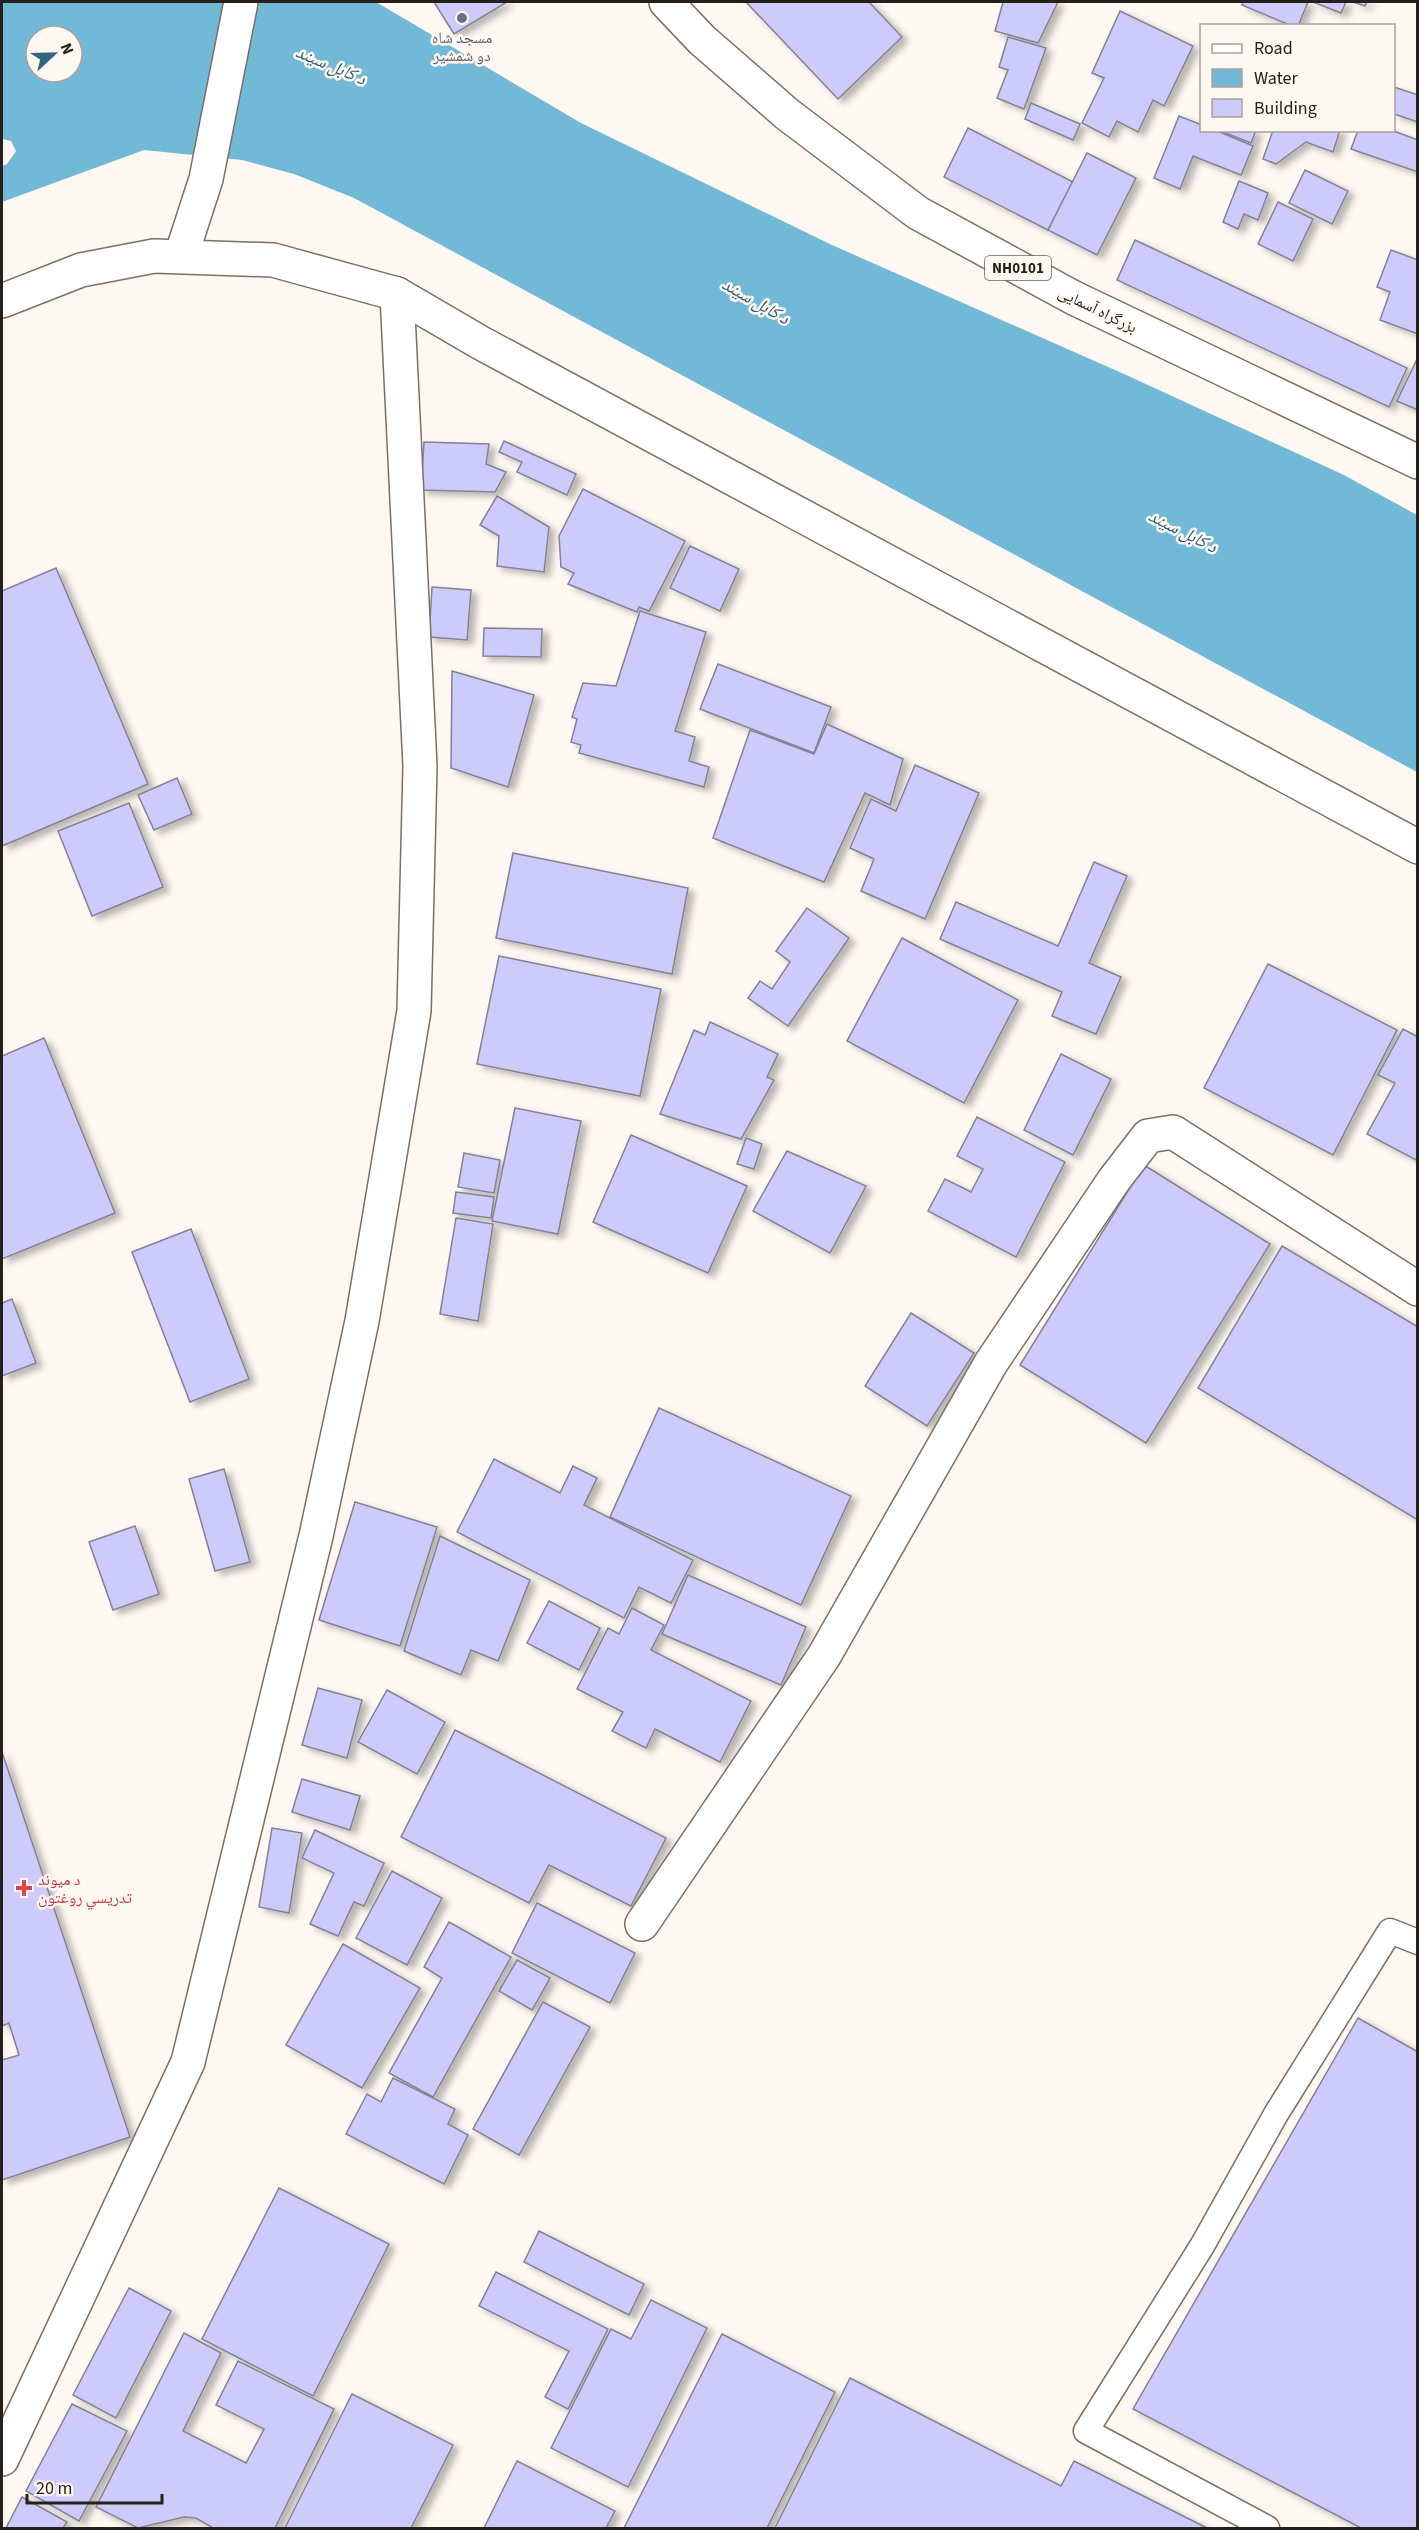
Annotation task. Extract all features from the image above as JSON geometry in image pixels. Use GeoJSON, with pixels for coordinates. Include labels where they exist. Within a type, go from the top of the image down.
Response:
{"type":"FeatureCollection","features":[{"type":"Feature","properties":{"kind":"main road"},"geometry":{"type":"LineString","coordinates":[[181,256],[206,179],[241,2]]}},
{"type":"Feature","properties":{"kind":"main road","name":"بزرگراه آسمایی"},"geometry":{"type":"LineString","coordinates":[[666,2],[702,40],[787,114],[918,213],[1074,298],[1418,462]]}},
{"type":"Feature","properties":{"kind":"main road"},"geometry":{"type":"LineString","coordinates":[[2,301],[81,270],[154,256],[273,260],[397,294],[481,343],[1418,847]]}},
{"type":"Feature","properties":{"kind":"main road"},"geometry":{"type":"LineString","coordinates":[[2,2459],[188,2062],[316,1536],[362,1321],[414,1011],[420,766],[397,294]]}},
{"type":"Feature","properties":{"kind":"main road"},"geometry":{"type":"LineString","coordinates":[[642,1924],[824,1656],[991,1363],[1114,1180],[1148,1136],[1173,1132],[1418,1289]]}},
{"type":"Feature","properties":{"kind":"lane"},"geometry":{"type":"LineString","coordinates":[[1267,2529],[1086,2432],[1202,2246],[1276,2114],[1390,1931],[1418,1942]]}},
{"type":"Feature","properties":{"kind":"water","name":"د کابل سيند"},"geometry":{"type":"Polygon","coordinates":[[[2,2],[376,2],[581,123],[832,245],[1124,374],[1344,475],[1417,515],[1417,772],[354,198],[294,174],[242,160],[144,150],[2,202],[2,166],[7,164],[16,151],[11,141],[2,139],[2,2]]]}},
{"type":"Feature","properties":{"kind":"building","name":"مسجد شاه دو شمشیر"},"geometry":{"type":"Polygon","coordinates":[[[434,2],[507,2],[454,34],[434,2]]]}},
{"type":"Feature","properties":{"kind":"building"},"geometry":{"type":"Polygon","coordinates":[[[746,2],[869,2],[902,37],[838,99],[746,2]]]}},
{"type":"Feature","properties":{"kind":"building"},"geometry":{"type":"Polygon","coordinates":[[[1003,2],[1058,2],[1038,43],[995,31],[1003,2]]]}},
{"type":"Feature","properties":{"kind":"building"},"geometry":{"type":"Polygon","coordinates":[[[1243,2],[1308,2],[1299,24],[1287,24],[1242,5],[1243,2]]]}},
{"type":"Feature","properties":{"kind":"building"},"geometry":{"type":"Polygon","coordinates":[[[1313,2],[1346,2],[1341,13],[1313,2]]]}},
{"type":"Feature","properties":{"kind":"building"},"geometry":{"type":"Polygon","coordinates":[[[1353,2],[1367,2],[1365,6],[1353,2]]]}},
{"type":"Feature","properties":{"kind":"building"},"geometry":{"type":"Polygon","coordinates":[[[1120,11],[1193,46],[1164,106],[1153,100],[1138,132],[1117,121],[1109,137],[1082,123],[1104,78],[1092,73],[1120,11]]]}},
{"type":"Feature","properties":{"kind":"building"},"geometry":{"type":"Polygon","coordinates":[[[1008,37],[1046,48],[1024,109],[997,98],[1008,70],[999,67],[1008,37]]]}},
{"type":"Feature","properties":{"kind":"building"},"geometry":{"type":"Polygon","coordinates":[[[1395,87],[1418,95],[1418,122],[1395,114],[1395,87]]]}},
{"type":"Feature","properties":{"kind":"building"},"geometry":{"type":"Polygon","coordinates":[[[1031,103],[1080,124],[1073,140],[1025,119],[1031,103]]]}},
{"type":"Feature","properties":{"kind":"building"},"geometry":{"type":"Polygon","coordinates":[[[1179,116],[1200,124],[1200,132],[1220,132],[1253,146],[1241,175],[1193,156],[1180,189],[1154,178],[1179,116]]]}},
{"type":"Feature","properties":{"kind":"building"},"geometry":{"type":"Polygon","coordinates":[[[968,128],[1073,182],[1048,230],[944,177],[968,128]]]}},
{"type":"Feature","properties":{"kind":"building"},"geometry":{"type":"Polygon","coordinates":[[[1395,131],[1418,140],[1418,172],[1351,149],[1357,132],[1395,131]]]}},
{"type":"Feature","properties":{"kind":"building"},"geometry":{"type":"Polygon","coordinates":[[[1223,132],[1255,132],[1251,143],[1223,132]]]}},
{"type":"Feature","properties":{"kind":"building"},"geometry":{"type":"Polygon","coordinates":[[[1272,132],[1339,132],[1333,152],[1306,142],[1276,164],[1263,159],[1272,132]]]}},
{"type":"Feature","properties":{"kind":"building"},"geometry":{"type":"Polygon","coordinates":[[[1087,153],[1136,178],[1097,255],[1048,230],[1087,153]]]}},
{"type":"Feature","properties":{"kind":"building"},"geometry":{"type":"Polygon","coordinates":[[[1305,170],[1348,191],[1332,224],[1289,203],[1305,170]]]}},
{"type":"Feature","properties":{"kind":"building"},"geometry":{"type":"Polygon","coordinates":[[[1239,181],[1268,193],[1258,220],[1244,214],[1238,229],[1223,222],[1239,181]]]}},
{"type":"Feature","properties":{"kind":"building"},"geometry":{"type":"Polygon","coordinates":[[[1278,202],[1313,219],[1293,261],[1258,244],[1278,202]]]}},
{"type":"Feature","properties":{"kind":"building"},"geometry":{"type":"Polygon","coordinates":[[[1135,240],[1407,368],[1389,407],[1117,280],[1135,240]]]}},
{"type":"Feature","properties":{"kind":"building"},"geometry":{"type":"Polygon","coordinates":[[[1391,250],[1418,260],[1418,334],[1380,320],[1390,292],[1377,287],[1391,250]]]}},
{"type":"Feature","properties":{"kind":"building"},"geometry":{"type":"Polygon","coordinates":[[[1418,357],[1418,410],[1397,401],[1418,357]]]}},
{"type":"Feature","properties":{"kind":"building"},"geometry":{"type":"Polygon","coordinates":[[[504,441],[576,474],[567,495],[517,472],[522,462],[499,452],[504,441]]]}},
{"type":"Feature","properties":{"kind":"building"},"geometry":{"type":"Polygon","coordinates":[[[424,442],[489,444],[486,464],[506,472],[495,492],[421,490],[424,442]]]}},
{"type":"Feature","properties":{"kind":"building"},"geometry":{"type":"Polygon","coordinates":[[[583,489],[685,541],[649,611],[639,607],[637,612],[568,584],[574,573],[561,567],[559,536],[583,489]]]}},
{"type":"Feature","properties":{"kind":"building"},"geometry":{"type":"Polygon","coordinates":[[[497,496],[549,527],[544,572],[497,566],[499,536],[480,525],[497,496]]]}},
{"type":"Feature","properties":{"kind":"building"},"geometry":{"type":"Polygon","coordinates":[[[690,546],[739,569],[720,611],[670,588],[690,546]]]}},
{"type":"Feature","properties":{"kind":"building"},"geometry":{"type":"Polygon","coordinates":[[[56,568],[148,784],[2,846],[2,591],[56,568]]]}},
{"type":"Feature","properties":{"kind":"building"},"geometry":{"type":"Polygon","coordinates":[[[432,587],[471,590],[467,640],[429,637],[432,587]]]}},
{"type":"Feature","properties":{"kind":"building"},"geometry":{"type":"Polygon","coordinates":[[[640,611],[706,632],[675,731],[695,737],[689,761],[709,767],[704,787],[579,753],[581,745],[571,742],[577,719],[572,717],[583,683],[616,686],[640,611]]]}},
{"type":"Feature","properties":{"kind":"building"},"geometry":{"type":"Polygon","coordinates":[[[484,628],[542,629],[541,657],[483,656],[484,628]]]}},
{"type":"Feature","properties":{"kind":"building"},"geometry":{"type":"Polygon","coordinates":[[[718,664],[831,707],[814,753],[700,709],[718,664]]]}},
{"type":"Feature","properties":{"kind":"building"},"geometry":{"type":"Polygon","coordinates":[[[452,671],[534,695],[508,787],[451,768],[452,671]]]}},
{"type":"Feature","properties":{"kind":"building"},"geometry":{"type":"Polygon","coordinates":[[[827,724],[903,759],[890,805],[865,793],[824,882],[713,838],[750,730],[814,754],[827,724]]]}},
{"type":"Feature","properties":{"kind":"building"},"geometry":{"type":"Polygon","coordinates":[[[915,765],[979,793],[925,919],[861,891],[874,859],[850,848],[871,799],[896,811],[915,765]]]}},
{"type":"Feature","properties":{"kind":"building"},"geometry":{"type":"Polygon","coordinates":[[[177,778],[192,814],[154,830],[138,795],[177,778]]]}},
{"type":"Feature","properties":{"kind":"building"},"geometry":{"type":"Polygon","coordinates":[[[129,803],[163,887],[92,916],[58,831],[129,803]]]}},
{"type":"Feature","properties":{"kind":"building"},"geometry":{"type":"Polygon","coordinates":[[[513,853],[688,888],[672,974],[496,938],[513,853]]]}},
{"type":"Feature","properties":{"kind":"building"},"geometry":{"type":"Polygon","coordinates":[[[1094,862],[1127,876],[1089,963],[1121,977],[1096,1034],[1052,1016],[1062,992],[940,939],[956,902],[1058,946],[1094,862]]]}},
{"type":"Feature","properties":{"kind":"building"},"geometry":{"type":"Polygon","coordinates":[[[807,908],[849,938],[788,1026],[748,998],[760,981],[772,989],[790,962],[776,951],[807,908]]]}},
{"type":"Feature","properties":{"kind":"building"},"geometry":{"type":"Polygon","coordinates":[[[902,938],[1018,1000],[964,1103],[847,1041],[902,938]]]}},
{"type":"Feature","properties":{"kind":"building"},"geometry":{"type":"Polygon","coordinates":[[[499,956],[661,989],[640,1096],[477,1064],[499,956]]]}},
{"type":"Feature","properties":{"kind":"building"},"geometry":{"type":"Polygon","coordinates":[[[1268,964],[1397,1030],[1333,1155],[1204,1088],[1268,964]]]}},
{"type":"Feature","properties":{"kind":"building"},"geometry":{"type":"Polygon","coordinates":[[[710,1022],[778,1054],[767,1077],[774,1080],[741,1139],[660,1114],[694,1030],[705,1035],[710,1022]]]}},
{"type":"Feature","properties":{"kind":"building"},"geometry":{"type":"Polygon","coordinates":[[[1403,1029],[1418,1037],[1418,1161],[1367,1134],[1395,1083],[1378,1075],[1403,1029]]]}},
{"type":"Feature","properties":{"kind":"building"},"geometry":{"type":"Polygon","coordinates":[[[44,1038],[115,1213],[2,1259],[2,1056],[44,1038]]]}},
{"type":"Feature","properties":{"kind":"building"},"geometry":{"type":"Polygon","coordinates":[[[1061,1054],[1111,1079],[1073,1155],[1024,1130],[1061,1054]]]}},
{"type":"Feature","properties":{"kind":"building"},"geometry":{"type":"Polygon","coordinates":[[[515,1108],[581,1121],[558,1234],[492,1221],[515,1108]]]}},
{"type":"Feature","properties":{"kind":"building"},"geometry":{"type":"Polygon","coordinates":[[[977,1117],[1065,1162],[1016,1257],[928,1211],[945,1179],[971,1192],[983,1169],[957,1156],[977,1117]]]}},
{"type":"Feature","properties":{"kind":"building"},"geometry":{"type":"Polygon","coordinates":[[[631,1135],[747,1186],[708,1273],[593,1222],[631,1135]]]}},
{"type":"Feature","properties":{"kind":"building"},"geometry":{"type":"Polygon","coordinates":[[[746,1138],[762,1144],[754,1169],[737,1164],[746,1138]]]}},
{"type":"Feature","properties":{"kind":"building"},"geometry":{"type":"Polygon","coordinates":[[[787,1151],[866,1186],[830,1253],[753,1211],[787,1151]]]}},
{"type":"Feature","properties":{"kind":"building"},"geometry":{"type":"Polygon","coordinates":[[[464,1153],[500,1160],[494,1193],[458,1187],[464,1153]]]}},
{"type":"Feature","properties":{"kind":"building"},"geometry":{"type":"Polygon","coordinates":[[[1144,1165],[1270,1244],[1146,1443],[1020,1365],[1144,1165]]]}},
{"type":"Feature","properties":{"kind":"building"},"geometry":{"type":"Polygon","coordinates":[[[456,1192],[494,1197],[491,1218],[453,1213],[456,1192]]]}},
{"type":"Feature","properties":{"kind":"building"},"geometry":{"type":"Polygon","coordinates":[[[456,1218],[493,1224],[478,1321],[440,1314],[456,1218]]]}},
{"type":"Feature","properties":{"kind":"building"},"geometry":{"type":"Polygon","coordinates":[[[191,1229],[249,1379],[190,1402],[132,1252],[191,1229]]]}},
{"type":"Feature","properties":{"kind":"building"},"geometry":{"type":"Polygon","coordinates":[[[1282,1246],[1418,1327],[1418,1520],[1198,1388],[1282,1246]]]}},
{"type":"Feature","properties":{"kind":"building"},"geometry":{"type":"Polygon","coordinates":[[[12,1299],[36,1363],[2,1376],[2,1303],[12,1299]]]}},
{"type":"Feature","properties":{"kind":"building"},"geometry":{"type":"Polygon","coordinates":[[[911,1313],[974,1353],[927,1426],[865,1386],[911,1313]]]}},
{"type":"Feature","properties":{"kind":"building"},"geometry":{"type":"Polygon","coordinates":[[[659,1408],[851,1496],[801,1605],[610,1517],[659,1408]]]}},
{"type":"Feature","properties":{"kind":"building"},"geometry":{"type":"Polygon","coordinates":[[[494,1459],[560,1493],[573,1466],[597,1478],[584,1505],[693,1560],[671,1603],[639,1587],[624,1618],[457,1532],[494,1459]]]}},
{"type":"Feature","properties":{"kind":"building"},"geometry":{"type":"Polygon","coordinates":[[[224,1469],[250,1562],[215,1571],[189,1479],[224,1469]]]}},
{"type":"Feature","properties":{"kind":"building"},"geometry":{"type":"Polygon","coordinates":[[[355,1502],[437,1527],[400,1646],[319,1620],[355,1502]]]}},
{"type":"Feature","properties":{"kind":"building"},"geometry":{"type":"Polygon","coordinates":[[[135,1526],[159,1594],[113,1610],[89,1542],[135,1526]]]}},
{"type":"Feature","properties":{"kind":"building"},"geometry":{"type":"Polygon","coordinates":[[[440,1536],[530,1580],[498,1661],[471,1650],[461,1675],[404,1651],[440,1536]]]}},
{"type":"Feature","properties":{"kind":"building"},"geometry":{"type":"Polygon","coordinates":[[[688,1575],[806,1627],[781,1685],[662,1634],[688,1575]]]}},
{"type":"Feature","properties":{"kind":"building"},"geometry":{"type":"Polygon","coordinates":[[[549,1601],[600,1628],[579,1670],[527,1643],[549,1601]]]}},
{"type":"Feature","properties":{"kind":"building"},"geometry":{"type":"Polygon","coordinates":[[[632,1608],[664,1625],[651,1650],[751,1701],[720,1762],[655,1729],[646,1748],[612,1731],[623,1712],[577,1689],[608,1628],[619,1634],[632,1608]]]}},
{"type":"Feature","properties":{"kind":"building"},"geometry":{"type":"Polygon","coordinates":[[[318,1688],[362,1700],[347,1758],[302,1745],[318,1688]]]}},
{"type":"Feature","properties":{"kind":"building"},"geometry":{"type":"Polygon","coordinates":[[[387,1690],[445,1722],[417,1774],[358,1742],[387,1690]]]}},
{"type":"Feature","properties":{"kind":"building"},"geometry":{"type":"Polygon","coordinates":[[[455,1730],[666,1838],[631,1906],[549,1865],[529,1903],[401,1837],[455,1730]]]}},
{"type":"Feature","properties":{"kind":"building","name":"د میوند تدریسي روغتون"},"geometry":{"type":"Polygon","coordinates":[[[2,1752],[130,2137],[2,2180],[2,2060],[19,2055],[9,2023],[2,2026],[2,1752]]]}},
{"type":"Feature","properties":{"kind":"building"},"geometry":{"type":"Polygon","coordinates":[[[302,1779],[360,1796],[350,1830],[292,1812],[302,1779]]]}},
{"type":"Feature","properties":{"kind":"building"},"geometry":{"type":"Polygon","coordinates":[[[272,1828],[302,1833],[289,1913],[259,1907],[272,1828]]]}},
{"type":"Feature","properties":{"kind":"building"},"geometry":{"type":"Polygon","coordinates":[[[315,1830],[384,1863],[364,1906],[354,1902],[338,1936],[310,1924],[334,1873],[302,1858],[315,1830]]]}},
{"type":"Feature","properties":{"kind":"building"},"geometry":{"type":"Polygon","coordinates":[[[392,1871],[442,1898],[407,1965],[356,1938],[392,1871]]]}},
{"type":"Feature","properties":{"kind":"building"},"geometry":{"type":"Polygon","coordinates":[[[537,1903],[635,1953],[610,2003],[512,1953],[537,1903]]]}},
{"type":"Feature","properties":{"kind":"building"},"geometry":{"type":"Polygon","coordinates":[[[449,1922],[511,1957],[433,2097],[389,2073],[442,1978],[424,1967],[449,1922]]]}},
{"type":"Feature","properties":{"kind":"building"},"geometry":{"type":"Polygon","coordinates":[[[343,1944],[420,1988],[362,2088],[286,2045],[343,1944]]]}},
{"type":"Feature","properties":{"kind":"building"},"geometry":{"type":"Polygon","coordinates":[[[517,1960],[550,1978],[532,2010],[499,1991],[517,1960]]]}},
{"type":"Feature","properties":{"kind":"building"},"geometry":{"type":"Polygon","coordinates":[[[543,2002],[590,2027],[519,2155],[473,2129],[543,2002]]]}},
{"type":"Feature","properties":{"kind":"building"},"geometry":{"type":"Polygon","coordinates":[[[1358,2018],[1418,2052],[1418,2528],[1361,2528],[1133,2409],[1358,2018]]]}},
{"type":"Feature","properties":{"kind":"building"},"geometry":{"type":"Polygon","coordinates":[[[393,2078],[455,2109],[448,2124],[468,2135],[444,2184],[346,2134],[367,2094],[381,2102],[393,2078]]]}},
{"type":"Feature","properties":{"kind":"building"},"geometry":{"type":"Polygon","coordinates":[[[279,2188],[389,2244],[313,2396],[202,2339],[279,2188]]]}},
{"type":"Feature","properties":{"kind":"building"},"geometry":{"type":"Polygon","coordinates":[[[539,2231],[644,2284],[629,2315],[524,2262],[539,2231]]]}},
{"type":"Feature","properties":{"kind":"building"},"geometry":{"type":"Polygon","coordinates":[[[496,2272],[608,2329],[568,2409],[545,2397],[569,2351],[479,2306],[496,2272]]]}},
{"type":"Feature","properties":{"kind":"building"},"geometry":{"type":"Polygon","coordinates":[[[129,2288],[171,2311],[116,2418],[73,2395],[129,2288]]]}},
{"type":"Feature","properties":{"kind":"building"},"geometry":{"type":"Polygon","coordinates":[[[651,2300],[707,2328],[628,2487],[551,2448],[611,2329],[631,2339],[651,2300]]]}},
{"type":"Feature","properties":{"kind":"building"},"geometry":{"type":"Polygon","coordinates":[[[184,2333],[221,2353],[183,2431],[246,2463],[264,2429],[216,2405],[238,2361],[334,2409],[275,2528],[213,2528],[196,2518],[184,2517],[138,2528],[96,2507],[184,2333]]]}},
{"type":"Feature","properties":{"kind":"building"},"geometry":{"type":"Polygon","coordinates":[[[722,2334],[835,2392],[767,2528],[624,2528],[722,2334]]]}},
{"type":"Feature","properties":{"kind":"building"},"geometry":{"type":"Polygon","coordinates":[[[850,2378],[1061,2486],[1074,2461],[1207,2528],[775,2528],[850,2378]]]}},
{"type":"Feature","properties":{"kind":"building"},"geometry":{"type":"Polygon","coordinates":[[[352,2394],[453,2445],[411,2528],[285,2528],[352,2394]]]}},
{"type":"Feature","properties":{"kind":"building"},"geometry":{"type":"Polygon","coordinates":[[[72,2404],[127,2431],[79,2521],[26,2491],[72,2404]]]}},
{"type":"Feature","properties":{"kind":"building"},"geometry":{"type":"Polygon","coordinates":[[[517,2461],[615,2511],[606,2528],[484,2528],[517,2461]]]}},
{"type":"Feature","properties":{"kind":"building"},"geometry":{"type":"Polygon","coordinates":[[[22,2497],[67,2522],[63,2528],[6,2528],[22,2497]]]}},
{"type":"Feature","properties":{"kind":"place","name":"مسجد شاه دو شمشیر"},"geometry":{"type":"Point","coordinates":[462,18]}},
{"type":"Feature","properties":{"kind":"place","name":"د میوند تدریسي روغتون"},"geometry":{"type":"Point","coordinates":[24,1888]}}]}
